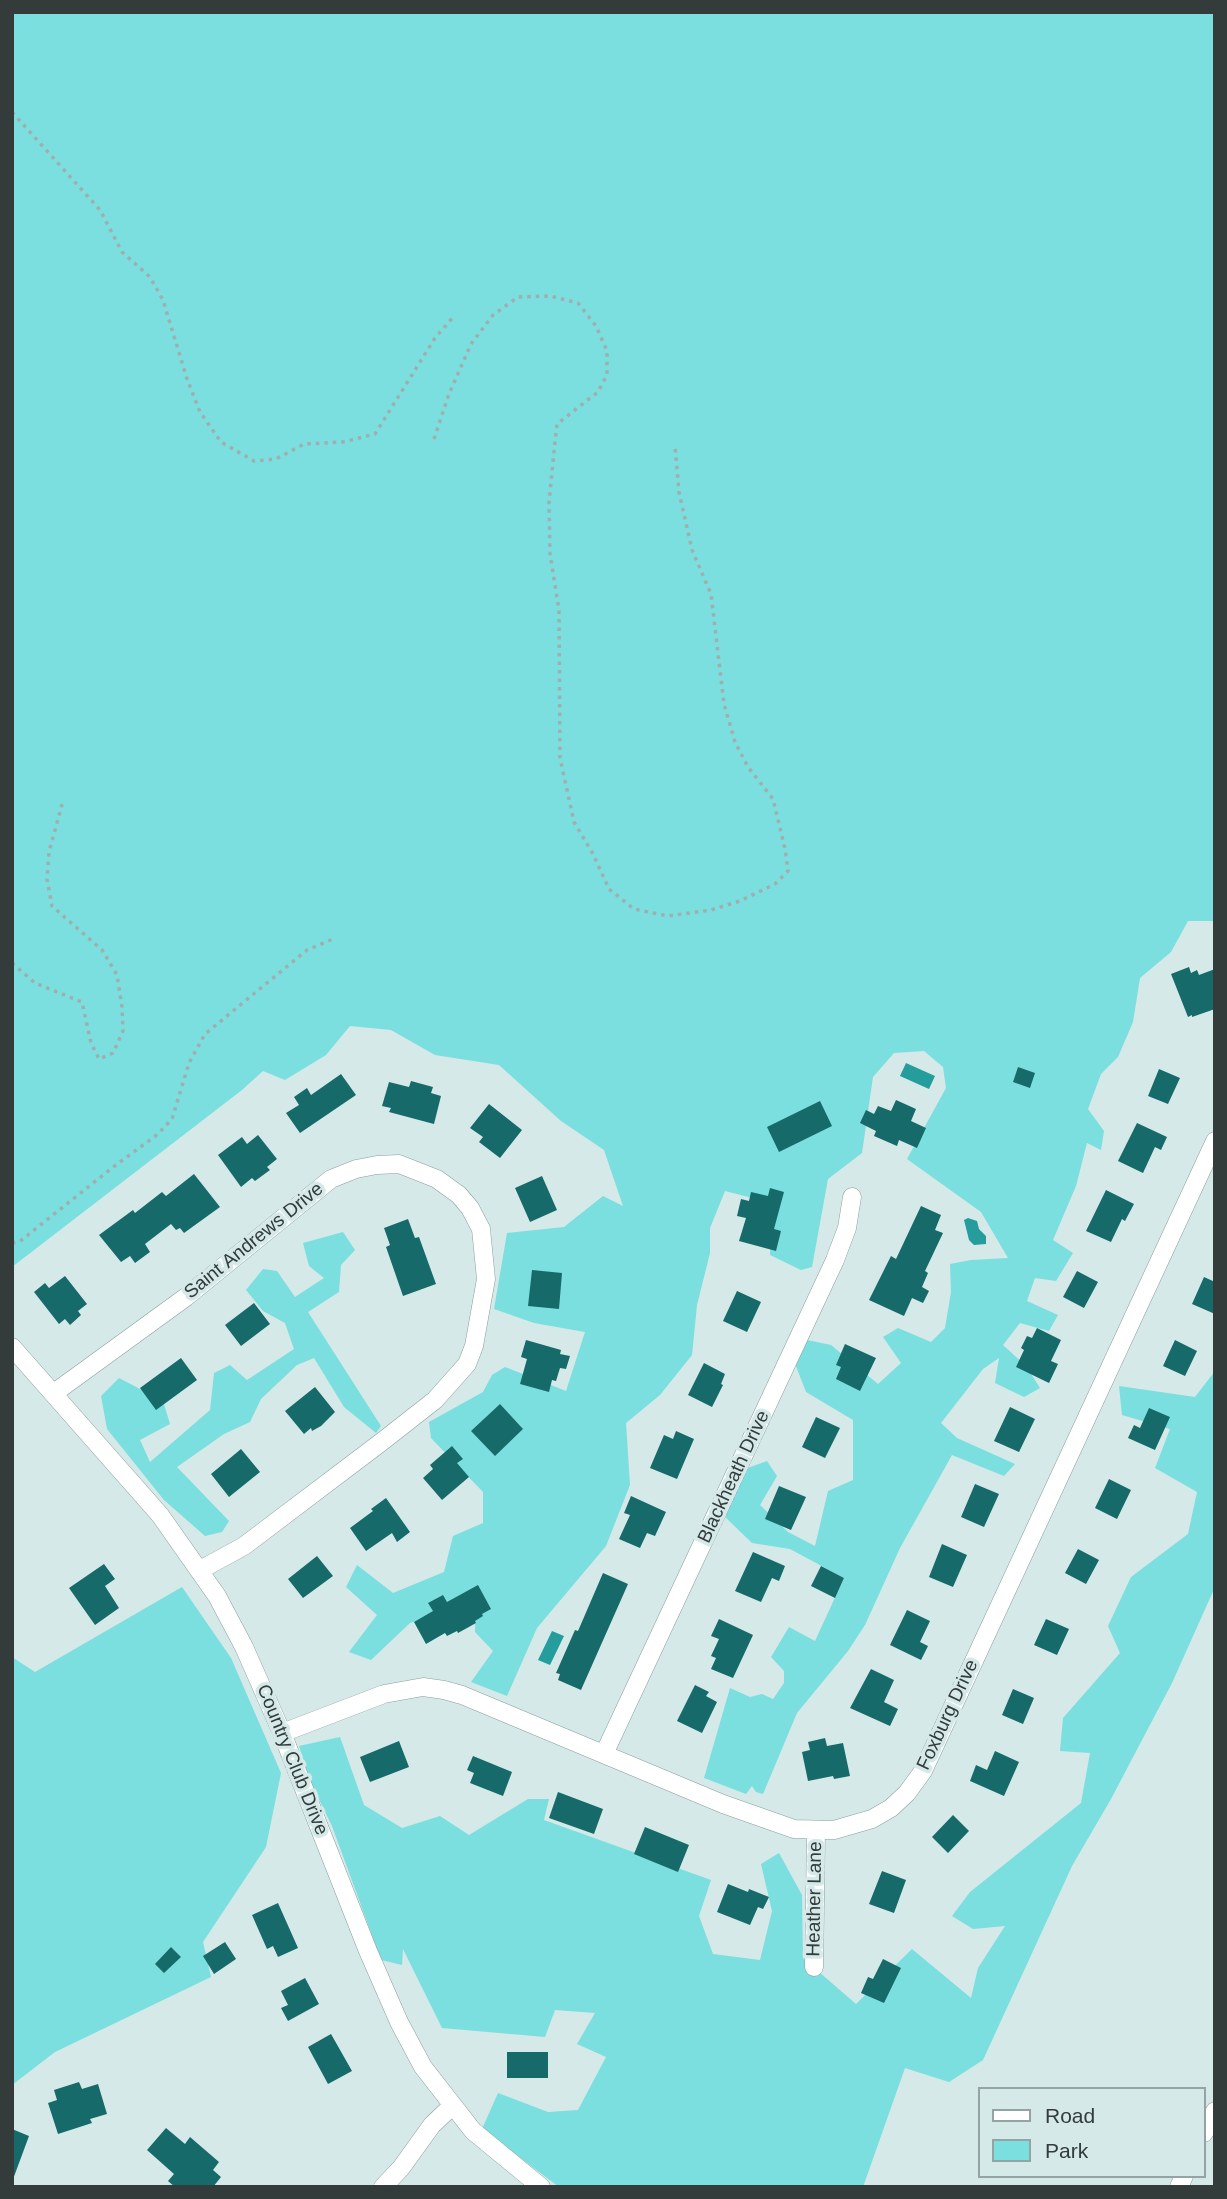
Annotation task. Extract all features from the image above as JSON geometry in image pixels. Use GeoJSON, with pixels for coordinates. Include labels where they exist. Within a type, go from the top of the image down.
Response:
{"type":"FeatureCollection","features":[{"type":"Feature","properties":{"kind":"street","name":"Foxburg Drive"},"geometry":{"type":"LineString","coordinates":[[282,1733],[384,1694],[423,1687],[463,1695],[777,1825],[817,1831],[834,1830],[852,1826],[891,1808],[908,1793],[923,1770],[1215,1141]]}},
{"type":"Feature","properties":{"kind":"street","name":"Saint Andrews Drive"},"geometry":{"type":"LineString","coordinates":[[54,1393],[186,1297],[331,1179],[356,1168],[400,1164],[437,1179],[459,1195],[470,1208],[481,1229],[486,1279],[474,1346],[467,1364],[435,1400],[384,1440],[244,1546],[200,1570]]}},
{"type":"Feature","properties":{"kind":"street","name":"Blackheath Drive"},"geometry":{"type":"LineString","coordinates":[[604,1754],[835,1260],[847,1228],[852,1197]]}},
{"type":"Feature","properties":{"kind":"street","name":"Country Club Drive"},"geometry":{"type":"LineString","coordinates":[[12,1347],[160,1514],[200,1570],[244,1647],[282,1733],[366,1946],[399,2022],[423,2067],[473,2131],[541,2187]]}},
{"type":"Feature","properties":{"kind":"street","name":"Heather Lane"},"geometry":{"type":"LineString","coordinates":[[814,1968],[817,1831]]}},
{"type":"Feature","properties":{"kind":"street"},"geometry":{"type":"LineString","coordinates":[[383,2187],[401,2168],[432,2125],[452,2106]]}},
{"type":"Feature","properties":{"kind":"street"},"geometry":{"type":"LineString","coordinates":[[1206,2129],[1215,2111]]}},
{"type":"Feature","properties":{"kind":"path"},"geometry":{"type":"LineString","coordinates":[[12,112],[100,210],[122,252],[150,277],[163,300],[200,412],[221,442],[254,461],[276,459],[304,444],[343,442],[375,434],[435,338],[455,315]]}},
{"type":"Feature","properties":{"kind":"path"},"geometry":{"type":"LineString","coordinates":[[434,439],[449,394],[471,344],[493,315],[518,297],[550,296],[578,303],[596,326],[607,351],[607,375],[598,392],[558,424],[555,442],[550,554],[559,610],[560,758],[574,822],[609,889],[634,909],[668,916],[740,901],[775,884],[788,871],[774,800],[748,767],[735,743],[724,705],[711,594],[692,550],[679,492],[675,446]]}},
{"type":"Feature","properties":{"kind":"path"},"geometry":{"type":"LineString","coordinates":[[12,963],[35,983],[82,1002],[91,1043],[99,1059],[113,1054],[123,1031],[117,975],[102,950],[52,906],[47,879],[49,852],[62,801]]}},
{"type":"Feature","properties":{"kind":"path"},"geometry":{"type":"LineString","coordinates":[[12,1243],[19,1241],[158,1134],[173,1119],[189,1063],[205,1034],[307,950],[333,939]]}},
{"type":"Feature","properties":{"kind":"green space"},"geometry":{"type":"Polygon","coordinates":[[[12,12],[1215,12],[1215,921],[1188,921],[1171,952],[1140,978],[1133,1022],[1118,1057],[1101,1074],[1088,1109],[1104,1131],[1101,1150],[1087,1143],[1076,1186],[1053,1240],[1073,1253],[1056,1281],[1035,1278],[1027,1301],[1058,1315],[1049,1331],[1020,1323],[1003,1345],[1026,1366],[1040,1388],[1024,1397],[995,1383],[999,1358],[983,1369],[941,1423],[957,1438],[1015,1464],[1004,1476],[952,1455],[900,1548],[865,1625],[848,1651],[797,1713],[763,1794],[756,1792],[752,1786],[746,1794],[704,1778],[730,1688],[750,1697],[762,1694],[773,1699],[784,1683],[784,1671],[771,1657],[789,1627],[815,1641],[844,1578],[790,1549],[752,1543],[723,1515],[745,1469],[767,1461],[777,1476],[760,1505],[788,1532],[815,1546],[828,1491],[853,1480],[853,1420],[806,1392],[794,1361],[807,1340],[831,1345],[878,1384],[901,1363],[883,1337],[898,1328],[931,1342],[945,1328],[951,1292],[950,1264],[1008,1258],[981,1212],[907,1159],[946,1088],[943,1067],[924,1051],[894,1053],[873,1077],[862,1153],[828,1179],[812,1267],[801,1270],[770,1255],[772,1203],[725,1191],[710,1228],[710,1253],[697,1305],[692,1355],[660,1395],[626,1423],[630,1485],[606,1546],[537,1628],[507,1696],[471,1682],[493,1651],[475,1632],[476,1603],[410,1623],[371,1660],[349,1652],[377,1615],[346,1587],[357,1565],[393,1593],[444,1572],[453,1536],[483,1523],[483,1492],[431,1438],[429,1422],[483,1392],[492,1375],[505,1367],[566,1391],[585,1332],[534,1323],[494,1309],[507,1233],[564,1227],[603,1196],[623,1206],[604,1150],[561,1121],[499,1065],[435,1055],[391,1030],[350,1026],[326,1055],[285,1080],[263,1071],[12,1267],[12,12]]]}},
{"type":"Feature","properties":{"kind":"green space"},"geometry":{"type":"Polygon","coordinates":[[[343,1232],[355,1250],[341,1265],[339,1292],[308,1312],[381,1426],[376,1433],[344,1407],[314,1358],[297,1365],[261,1399],[250,1422],[224,1434],[177,1467],[229,1521],[222,1532],[205,1536],[164,1500],[107,1429],[101,1396],[119,1378],[163,1401],[170,1424],[140,1440],[150,1462],[210,1410],[214,1373],[230,1365],[247,1380],[294,1349],[285,1323],[263,1311],[246,1290],[263,1269],[277,1271],[295,1297],[324,1278],[309,1266],[303,1243],[343,1232]]]}},
{"type":"Feature","properties":{"kind":"green space"},"geometry":{"type":"Polygon","coordinates":[[[1215,1371],[1215,1587],[1172,1683],[1072,1866],[983,2060],[949,2082],[905,2068],[863,2187],[559,2187],[482,2129],[498,2093],[548,2112],[578,2110],[606,2057],[577,2044],[595,2013],[555,2010],[545,2037],[442,2028],[403,1949],[402,1965],[381,1960],[332,1826],[310,1781],[299,1746],[340,1737],[364,1805],[402,1828],[440,1816],[469,1835],[528,1799],[549,1799],[544,1820],[711,1880],[699,1916],[713,1954],[760,1960],[772,1911],[761,1864],[779,1853],[802,1895],[803,1958],[856,2004],[912,1949],[971,1998],[978,1968],[1005,1926],[973,1929],[952,1916],[970,1892],[1081,1803],[1090,1753],[1060,1751],[1063,1718],[1120,1653],[1108,1626],[1131,1577],[1188,1534],[1197,1492],[1155,1468],[1170,1429],[1122,1415],[1119,1386],[1195,1397],[1215,1371]]]}},
{"type":"Feature","properties":{"kind":"green space"},"geometry":{"type":"Polygon","coordinates":[[[182,1587],[231,1658],[281,1773],[266,1847],[203,1942],[211,1977],[55,2052],[12,2085],[12,1657],[35,1672],[182,1587]]]}},
{"type":"Feature","properties":{"kind":"shaded area"},"geometry":{"type":"Polygon","coordinates":[[[906,1063],[935,1076],[929,1089],[900,1076],[906,1063]]]}},
{"type":"Feature","properties":{"kind":"shaded area"},"geometry":{"type":"Polygon","coordinates":[[[968,1218],[977,1221],[979,1229],[986,1236],[986,1244],[974,1245],[969,1240],[964,1220],[968,1218]]]}},
{"type":"Feature","properties":{"kind":"shaded area"},"geometry":{"type":"Polygon","coordinates":[[[552,1631],[564,1636],[550,1665],[538,1660],[552,1631]]]}},
{"type":"Feature","properties":{"kind":"building"},"geometry":{"type":"Polygon","coordinates":[[[1189,967],[1191,973],[1197,970],[1199,975],[1215,969],[1215,1009],[1192,1017],[1188,1017],[1171,974],[1189,967]]]}},
{"type":"Feature","properties":{"kind":"building"},"geometry":{"type":"Polygon","coordinates":[[[1018,1067],[1035,1073],[1030,1088],[1013,1082],[1018,1067]]]}},
{"type":"Feature","properties":{"kind":"building"},"geometry":{"type":"Polygon","coordinates":[[[1159,1069],[1180,1078],[1168,1104],[1148,1096],[1159,1069]]]}},
{"type":"Feature","properties":{"kind":"building"},"geometry":{"type":"Polygon","coordinates":[[[341,1074],[356,1095],[300,1133],[286,1113],[299,1105],[294,1097],[307,1088],[311,1095],[341,1074]]]}},
{"type":"Feature","properties":{"kind":"building"},"geometry":{"type":"Polygon","coordinates":[[[411,1081],[433,1087],[431,1093],[441,1096],[434,1124],[389,1112],[391,1108],[382,1106],[389,1082],[409,1087],[411,1081]]]}},
{"type":"Feature","properties":{"kind":"building"},"geometry":{"type":"Polygon","coordinates":[[[896,1100],[916,1109],[911,1121],[926,1128],[917,1148],[899,1140],[897,1146],[874,1136],[876,1131],[860,1123],[866,1110],[874,1114],[878,1106],[891,1111],[896,1100]]]}},
{"type":"Feature","properties":{"kind":"building"},"geometry":{"type":"Polygon","coordinates":[[[820,1101],[832,1126],[779,1152],[767,1127],[820,1101]]]}},
{"type":"Feature","properties":{"kind":"building"},"geometry":{"type":"Polygon","coordinates":[[[489,1104],[522,1130],[500,1158],[479,1142],[483,1137],[470,1128],[489,1104]]]}},
{"type":"Feature","properties":{"kind":"building"},"geometry":{"type":"Polygon","coordinates":[[[1137,1123],[1167,1137],[1161,1150],[1155,1147],[1143,1173],[1118,1161],[1137,1123]]]}},
{"type":"Feature","properties":{"kind":"building"},"geometry":{"type":"Polygon","coordinates":[[[258,1135],[277,1159],[267,1167],[270,1170],[255,1181],[252,1178],[241,1187],[218,1155],[242,1137],[247,1144],[258,1135]]]}},
{"type":"Feature","properties":{"kind":"building"},"geometry":{"type":"Polygon","coordinates":[[[194,1174],[220,1207],[184,1233],[171,1224],[145,1244],[150,1252],[135,1263],[130,1256],[121,1262],[99,1235],[133,1210],[135,1213],[162,1192],[166,1196],[194,1174]]]}},
{"type":"Feature","properties":{"kind":"building"},"geometry":{"type":"Polygon","coordinates":[[[542,1176],[557,1210],[530,1222],[515,1188],[542,1176]]]}},
{"type":"Feature","properties":{"kind":"building"},"geometry":{"type":"Polygon","coordinates":[[[770,1188],[784,1192],[774,1229],[781,1231],[776,1251],[739,1241],[746,1218],[737,1216],[741,1199],[749,1201],[751,1192],[768,1196],[770,1188]]]}},
{"type":"Feature","properties":{"kind":"building"},"geometry":{"type":"Polygon","coordinates":[[[1106,1190],[1134,1204],[1125,1221],[1122,1219],[1111,1242],[1086,1231],[1106,1190]]]}},
{"type":"Feature","properties":{"kind":"building"},"geometry":{"type":"Polygon","coordinates":[[[921,1206],[941,1215],[935,1230],[943,1233],[925,1271],[928,1273],[922,1287],[929,1291],[923,1303],[912,1298],[904,1316],[869,1300],[891,1256],[896,1259],[921,1206]]]}},
{"type":"Feature","properties":{"kind":"building"},"geometry":{"type":"Polygon","coordinates":[[[408,1219],[415,1238],[419,1237],[436,1284],[403,1296],[386,1247],[390,1245],[384,1228],[408,1219]]]}},
{"type":"Feature","properties":{"kind":"building"},"geometry":{"type":"Polygon","coordinates":[[[532,1270],[562,1273],[559,1309],[528,1306],[532,1270]]]}},
{"type":"Feature","properties":{"kind":"building"},"geometry":{"type":"Polygon","coordinates":[[[1077,1271],[1098,1282],[1084,1308],[1063,1297],[1077,1271]]]}},
{"type":"Feature","properties":{"kind":"building"},"geometry":{"type":"Polygon","coordinates":[[[65,1276],[87,1304],[78,1311],[81,1315],[70,1325],[65,1319],[59,1324],[34,1292],[45,1283],[49,1288],[65,1276]]]}},
{"type":"Feature","properties":{"kind":"building"},"geometry":{"type":"Polygon","coordinates":[[[1204,1277],[1215,1282],[1215,1314],[1192,1304],[1204,1277]]]}},
{"type":"Feature","properties":{"kind":"building"},"geometry":{"type":"Polygon","coordinates":[[[737,1291],[761,1302],[747,1332],[723,1321],[737,1291]]]}},
{"type":"Feature","properties":{"kind":"building"},"geometry":{"type":"Polygon","coordinates":[[[254,1303],[270,1324],[241,1346],[225,1325],[254,1303]]]}},
{"type":"Feature","properties":{"kind":"building"},"geometry":{"type":"Polygon","coordinates":[[[1037,1328],[1061,1340],[1051,1361],[1058,1364],[1049,1383],[1016,1367],[1027,1336],[1032,1338],[1037,1328]]]}},
{"type":"Feature","properties":{"kind":"building"},"geometry":{"type":"Polygon","coordinates":[[[526,1340],[561,1350],[560,1354],[570,1356],[566,1369],[560,1368],[556,1381],[552,1380],[549,1392],[520,1384],[527,1359],[521,1357],[526,1340]]]}},
{"type":"Feature","properties":{"kind":"building"},"geometry":{"type":"Polygon","coordinates":[[[1175,1340],[1197,1351],[1185,1376],[1163,1366],[1175,1340]]]}},
{"type":"Feature","properties":{"kind":"building"},"geometry":{"type":"Polygon","coordinates":[[[845,1344],[876,1358],[860,1391],[836,1379],[841,1367],[836,1365],[845,1344]]]}},
{"type":"Feature","properties":{"kind":"building"},"geometry":{"type":"Polygon","coordinates":[[[181,1358],[197,1380],[156,1410],[140,1388],[181,1358]]]}},
{"type":"Feature","properties":{"kind":"building"},"geometry":{"type":"Polygon","coordinates":[[[704,1363],[725,1374],[721,1384],[723,1385],[712,1407],[688,1395],[704,1363]]]}},
{"type":"Feature","properties":{"kind":"building"},"geometry":{"type":"Polygon","coordinates":[[[315,1387],[335,1412],[321,1426],[312,1431],[311,1428],[304,1434],[285,1411],[315,1387]]]}},
{"type":"Feature","properties":{"kind":"building"},"geometry":{"type":"Polygon","coordinates":[[[500,1404],[523,1429],[495,1456],[471,1431],[500,1404]]]}},
{"type":"Feature","properties":{"kind":"building"},"geometry":{"type":"Polygon","coordinates":[[[1010,1407],[1035,1419],[1019,1452],[994,1441],[1010,1407]]]}},
{"type":"Feature","properties":{"kind":"building"},"geometry":{"type":"Polygon","coordinates":[[[1149,1408],[1170,1417],[1155,1450],[1128,1438],[1134,1425],[1140,1428],[1149,1408]]]}},
{"type":"Feature","properties":{"kind":"building"},"geometry":{"type":"Polygon","coordinates":[[[816,1417],[840,1428],[825,1458],[802,1447],[816,1417]]]}},
{"type":"Feature","properties":{"kind":"building"},"geometry":{"type":"Polygon","coordinates":[[[676,1431],[694,1439],[677,1479],[650,1468],[664,1435],[673,1439],[676,1431]]]}},
{"type":"Feature","properties":{"kind":"building"},"geometry":{"type":"Polygon","coordinates":[[[452,1446],[463,1459],[457,1463],[469,1477],[442,1500],[423,1478],[433,1469],[430,1465],[452,1446]]]}},
{"type":"Feature","properties":{"kind":"building"},"geometry":{"type":"Polygon","coordinates":[[[241,1449],[260,1472],[229,1497],[211,1474],[241,1449]]]}},
{"type":"Feature","properties":{"kind":"building"},"geometry":{"type":"Polygon","coordinates":[[[1109,1479],[1131,1490],[1117,1519],[1095,1508],[1109,1479]]]}},
{"type":"Feature","properties":{"kind":"building"},"geometry":{"type":"Polygon","coordinates":[[[975,1484],[999,1494],[984,1527],[961,1517],[975,1484]]]}},
{"type":"Feature","properties":{"kind":"building"},"geometry":{"type":"Polygon","coordinates":[[[779,1486],[806,1497],[791,1530],[765,1519],[779,1486]]]}},
{"type":"Feature","properties":{"kind":"building"},"geometry":{"type":"Polygon","coordinates":[[[631,1496],[666,1512],[655,1536],[647,1533],[640,1548],[619,1539],[630,1515],[624,1513],[631,1496]]]}},
{"type":"Feature","properties":{"kind":"building"},"geometry":{"type":"Polygon","coordinates":[[[386,1498],[410,1532],[397,1542],[392,1533],[366,1551],[350,1528],[386,1498]]]}},
{"type":"Feature","properties":{"kind":"building"},"geometry":{"type":"Polygon","coordinates":[[[942,1544],[967,1555],[953,1587],[929,1577],[942,1544]]]}},
{"type":"Feature","properties":{"kind":"building"},"geometry":{"type":"Polygon","coordinates":[[[1078,1549],[1099,1560],[1086,1584],[1065,1573],[1078,1549]]]}},
{"type":"Feature","properties":{"kind":"building"},"geometry":{"type":"Polygon","coordinates":[[[753,1552],[785,1566],[779,1581],[772,1578],[761,1602],[735,1591],[753,1552]]]}},
{"type":"Feature","properties":{"kind":"building"},"geometry":{"type":"Polygon","coordinates":[[[317,1556],[333,1576],[303,1598],[288,1579],[317,1556]]]}},
{"type":"Feature","properties":{"kind":"building"},"geometry":{"type":"Polygon","coordinates":[[[104,1564],[115,1579],[105,1586],[119,1608],[95,1625],[69,1588],[104,1564]]]}},
{"type":"Feature","properties":{"kind":"building"},"geometry":{"type":"Polygon","coordinates":[[[821,1566],[844,1578],[835,1598],[811,1586],[821,1566]]]}},
{"type":"Feature","properties":{"kind":"building"},"geometry":{"type":"Polygon","coordinates":[[[603,1573],[628,1584],[581,1690],[558,1680],[560,1674],[556,1673],[603,1573]]]}},
{"type":"Feature","properties":{"kind":"building"},"geometry":{"type":"Polygon","coordinates":[[[478,1585],[491,1609],[482,1614],[476,1623],[458,1633],[457,1631],[447,1636],[445,1633],[426,1644],[414,1622],[433,1611],[428,1603],[443,1595],[447,1602],[478,1585]]]}},
{"type":"Feature","properties":{"kind":"building"},"geometry":{"type":"Polygon","coordinates":[[[907,1610],[930,1621],[920,1642],[928,1646],[921,1660],[890,1645],[907,1610]]]}},
{"type":"Feature","properties":{"kind":"building"},"geometry":{"type":"Polygon","coordinates":[[[719,1619],[753,1635],[733,1678],[711,1669],[716,1658],[711,1656],[719,1639],[711,1636],[719,1619]]]}},
{"type":"Feature","properties":{"kind":"building"},"geometry":{"type":"Polygon","coordinates":[[[1046,1619],[1069,1629],[1057,1655],[1034,1645],[1046,1619]]]}},
{"type":"Feature","properties":{"kind":"building"},"geometry":{"type":"Polygon","coordinates":[[[871,1669],[894,1680],[884,1702],[898,1709],[890,1726],[850,1708],[871,1669]]]}},
{"type":"Feature","properties":{"kind":"building"},"geometry":{"type":"Polygon","coordinates":[[[695,1685],[709,1692],[706,1696],[717,1702],[702,1733],[677,1721],[695,1685]]]}},
{"type":"Feature","properties":{"kind":"building"},"geometry":{"type":"Polygon","coordinates":[[[1013,1689],[1034,1698],[1023,1724],[1002,1715],[1013,1689]]]}},
{"type":"Feature","properties":{"kind":"building"},"geometry":{"type":"Polygon","coordinates":[[[825,1738],[827,1746],[843,1743],[850,1776],[808,1781],[802,1752],[810,1750],[808,1742],[825,1738]]]}},
{"type":"Feature","properties":{"kind":"building"},"geometry":{"type":"Polygon","coordinates":[[[399,1741],[409,1767],[370,1782],[360,1757],[399,1741]]]}},
{"type":"Feature","properties":{"kind":"building"},"geometry":{"type":"Polygon","coordinates":[[[995,1751],[1019,1762],[1004,1796],[970,1781],[976,1765],[987,1770],[995,1751]]]}},
{"type":"Feature","properties":{"kind":"building"},"geometry":{"type":"Polygon","coordinates":[[[473,1756],[512,1772],[503,1796],[470,1783],[474,1773],[467,1770],[473,1756]]]}},
{"type":"Feature","properties":{"kind":"building"},"geometry":{"type":"Polygon","coordinates":[[[558,1792],[603,1809],[594,1834],[549,1818],[558,1792]]]}},
{"type":"Feature","properties":{"kind":"building"},"geometry":{"type":"Polygon","coordinates":[[[953,1815],[969,1831],[948,1853],[932,1837],[953,1815]]]}},
{"type":"Feature","properties":{"kind":"building"},"geometry":{"type":"Polygon","coordinates":[[[645,1827],[689,1845],[678,1872],[634,1854],[645,1827]]]}},
{"type":"Feature","properties":{"kind":"building"},"geometry":{"type":"Polygon","coordinates":[[[882,1871],[906,1880],[894,1913],[869,1904],[882,1871]]]}},
{"type":"Feature","properties":{"kind":"building"},"geometry":{"type":"Polygon","coordinates":[[[728,1884],[769,1897],[763,1909],[758,1907],[750,1925],[717,1912],[728,1884]]]}},
{"type":"Feature","properties":{"kind":"building"},"geometry":{"type":"Polygon","coordinates":[[[278,1903],[298,1948],[278,1957],[273,1946],[267,1949],[252,1915],[278,1903]]]}},
{"type":"Feature","properties":{"kind":"building"},"geometry":{"type":"Polygon","coordinates":[[[225,1942],[236,1959],[214,1974],[203,1956],[225,1942]]]}},
{"type":"Feature","properties":{"kind":"building"},"geometry":{"type":"Polygon","coordinates":[[[171,1947],[181,1957],[164,1973],[155,1964],[171,1947]]]}},
{"type":"Feature","properties":{"kind":"building"},"geometry":{"type":"Polygon","coordinates":[[[883,1959],[901,1968],[884,2003],[861,1993],[868,1977],[873,1979],[883,1959]]]}},
{"type":"Feature","properties":{"kind":"building"},"geometry":{"type":"Polygon","coordinates":[[[305,1978],[319,2004],[288,2021],[281,2008],[288,2005],[281,1991],[305,1978]]]}},
{"type":"Feature","properties":{"kind":"building"},"geometry":{"type":"Polygon","coordinates":[[[331,2034],[352,2071],[328,2084],[308,2047],[331,2034]]]}},
{"type":"Feature","properties":{"kind":"building"},"geometry":{"type":"Polygon","coordinates":[[[507,2052],[548,2052],[548,2078],[507,2078],[507,2052]]]}},
{"type":"Feature","properties":{"kind":"building"},"geometry":{"type":"Polygon","coordinates":[[[79,2082],[82,2089],[98,2084],[107,2114],[90,2119],[92,2123],[58,2134],[48,2103],[57,2100],[54,2090],[79,2082]]]}},
{"type":"Feature","properties":{"kind":"building"},"geometry":{"type":"Polygon","coordinates":[[[166,2128],[185,2144],[190,2137],[219,2162],[213,2170],[221,2177],[213,2187],[175,2187],[168,2181],[174,2174],[147,2150],[166,2128]]]}},
{"type":"Feature","properties":{"kind":"building"},"geometry":{"type":"Polygon","coordinates":[[[12,2129],[29,2136],[12,2182],[12,2129]]]}}]}
